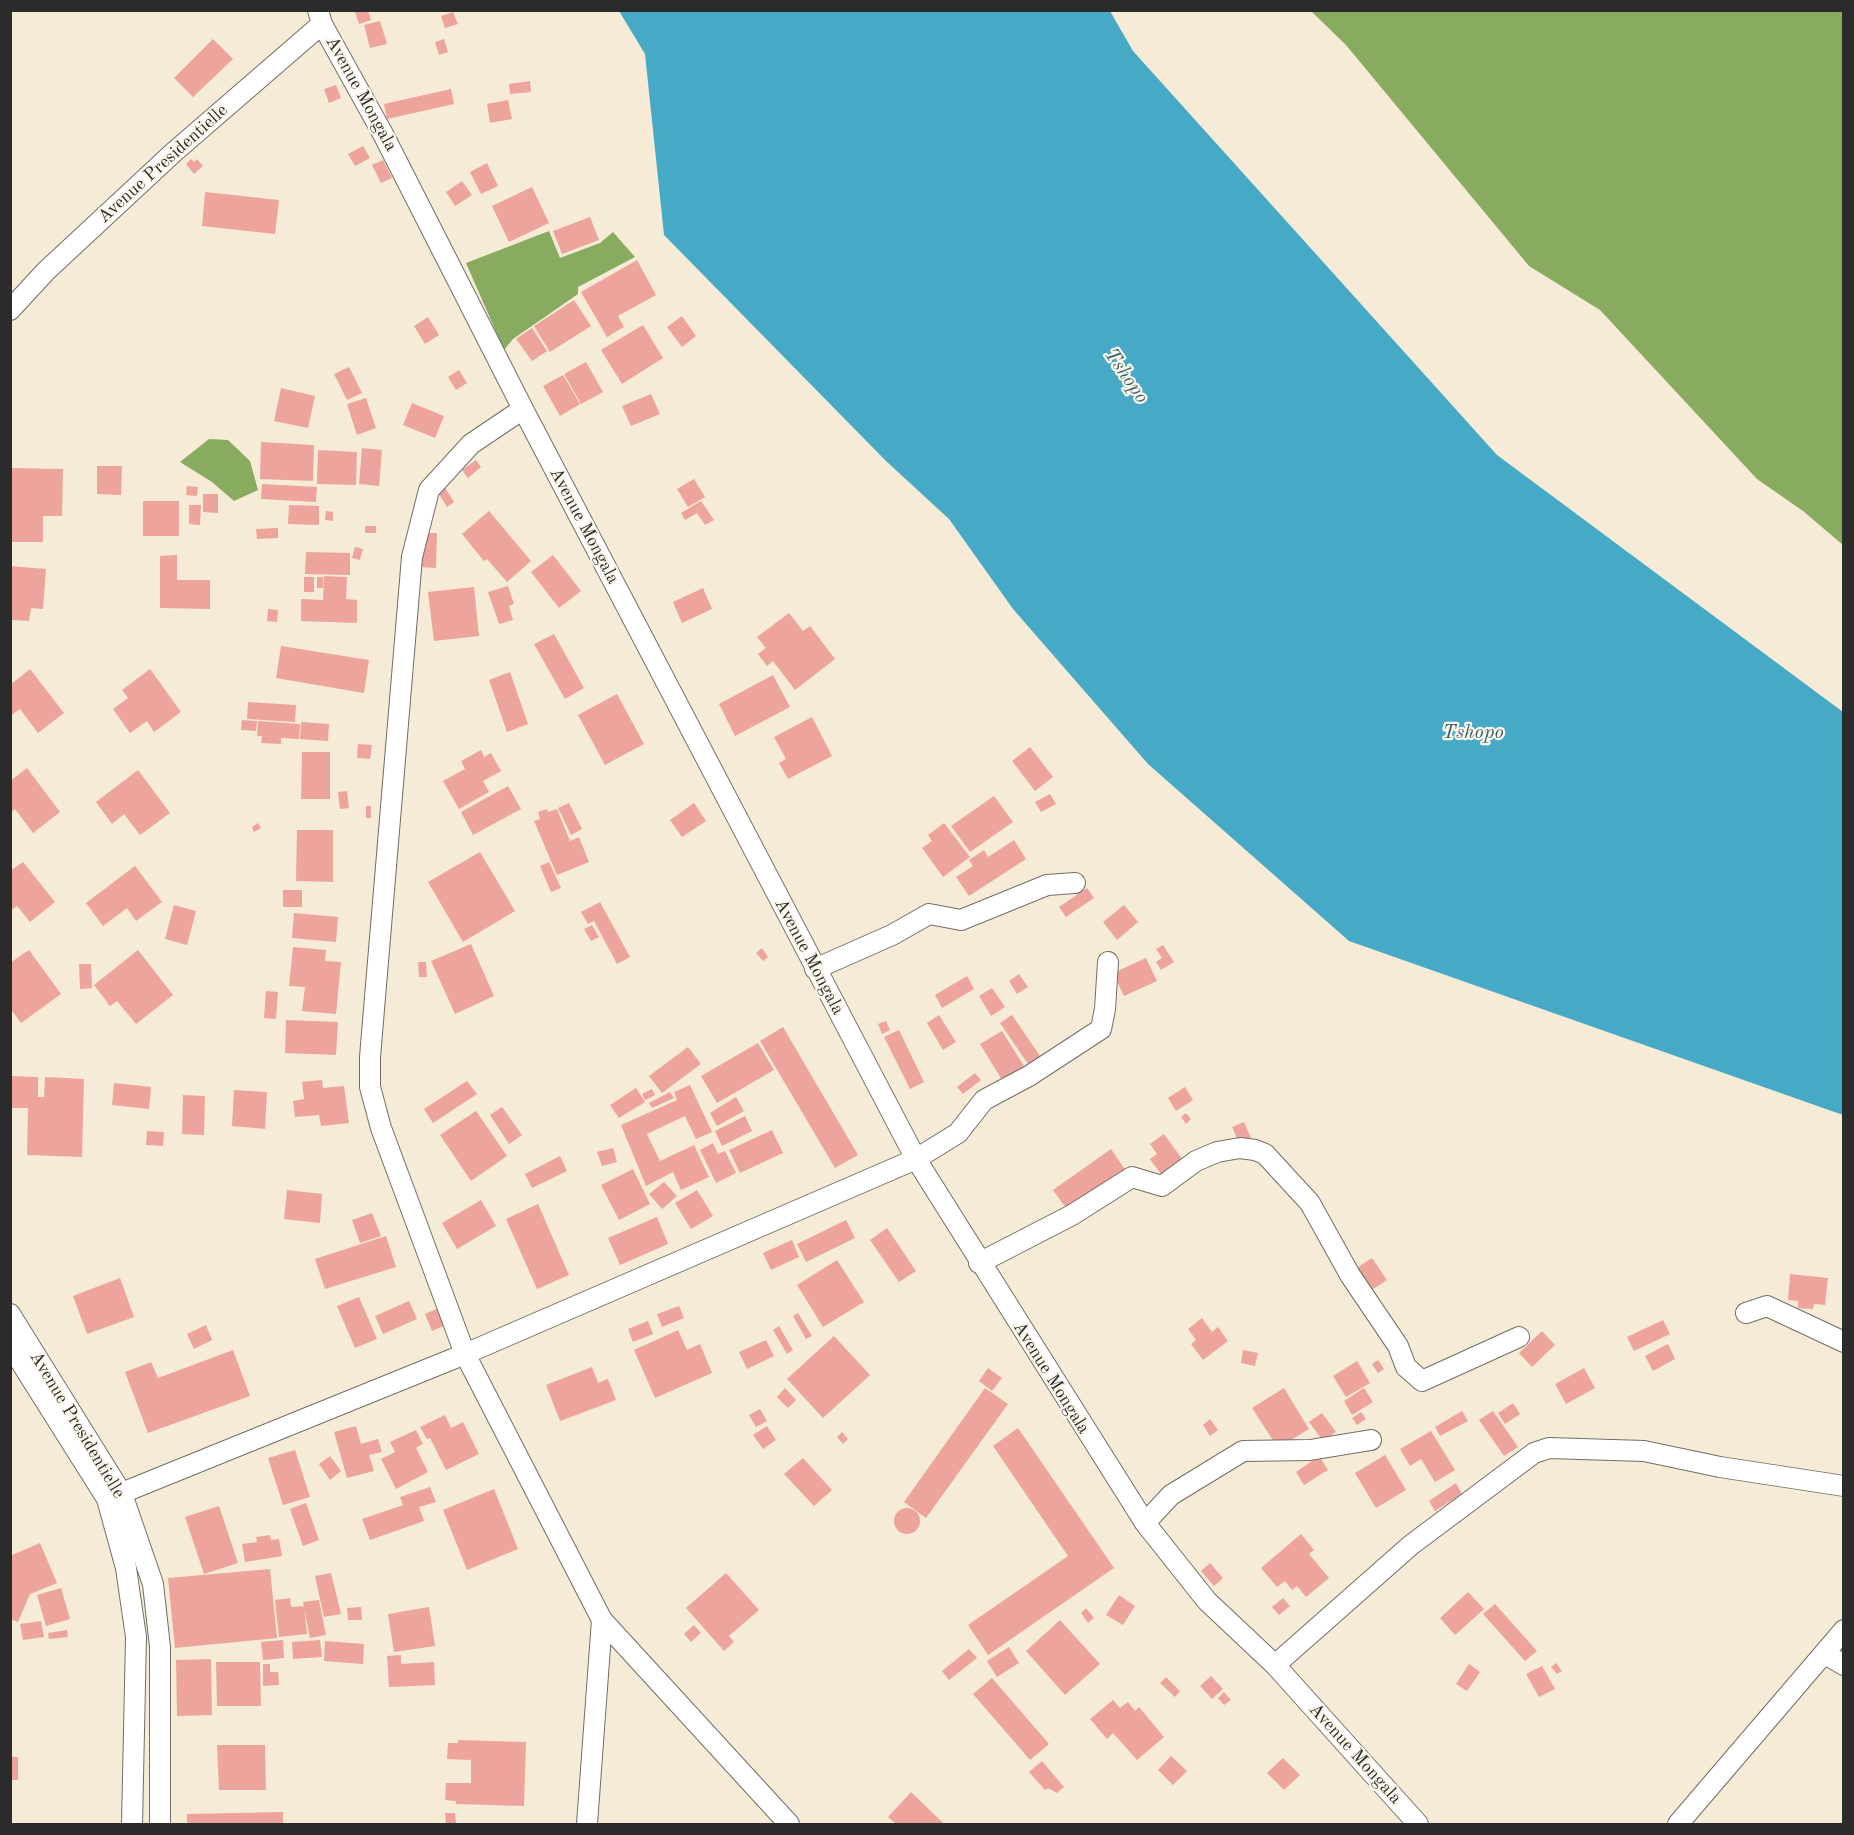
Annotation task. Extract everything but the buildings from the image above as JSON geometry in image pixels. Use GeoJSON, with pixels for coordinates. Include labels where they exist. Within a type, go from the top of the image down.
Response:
{"type":"FeatureCollection","features":[{"type":"Feature","properties":{"kind":"street","name":"Avenue Presidentielle"},"geometry":{"type":"LineString","coordinates":[[10,310],[46,271],[320,17]]}},
{"type":"Feature","properties":{"kind":"street","name":"Avenue Mongala"},"geometry":{"type":"LineString","coordinates":[[320,17],[383,134],[523,409],[815,969],[916,1159],[979,1263],[1145,1523],[1207,1601],[1275,1665],[1418,1824]]}},
{"type":"Feature","properties":{"kind":"street"},"geometry":{"type":"LineString","coordinates":[[523,409],[471,444],[429,490],[412,557],[370,1057],[370,1087],[381,1128],[465,1354],[602,1620],[789,1824]]}},
{"type":"Feature","properties":{"kind":"street"},"geometry":{"type":"LineString","coordinates":[[815,969],[892,935],[928,914],[961,920],[1047,885],[1075,884]]}},
{"type":"Feature","properties":{"kind":"street"},"geometry":{"type":"LineString","coordinates":[[114,1497],[465,1354],[916,1159],[958,1132],[984,1100],[1029,1076],[1101,1029],[1105,1009],[1108,962]]}},
{"type":"Feature","properties":{"kind":"street"},"geometry":{"type":"LineString","coordinates":[[979,1263],[1072,1215],[1132,1177],[1162,1185],[1196,1161],[1217,1152],[1240,1148],[1254,1149],[1265,1154],[1310,1203],[1350,1275],[1398,1346],[1406,1367],[1422,1381],[1519,1337]]}},
{"type":"Feature","properties":{"kind":"street"},"geometry":{"type":"LineString","coordinates":[[1746,1313],[1767,1306],[1844,1342]]}},
{"type":"Feature","properties":{"kind":"street","name":"Avenue Presidentielle"},"geometry":{"type":"LineString","coordinates":[[10,1314],[114,1497],[153,1584],[160,1647],[160,1824]]}},
{"type":"Feature","properties":{"kind":"street","name":"Avenue Presidentielle"},"geometry":{"type":"LineString","coordinates":[[10,1345],[114,1497],[136,1637],[132,1824]]}},
{"type":"Feature","properties":{"kind":"street"},"geometry":{"type":"LineString","coordinates":[[1145,1523],[1172,1495],[1244,1451],[1310,1450],[1371,1440]]}},
{"type":"Feature","properties":{"kind":"street"},"geometry":{"type":"LineString","coordinates":[[1275,1665],[1411,1545],[1534,1453],[1549,1448],[1644,1451],[1720,1467],[1844,1486]]}},
{"type":"Feature","properties":{"kind":"street"},"geometry":{"type":"LineString","coordinates":[[587,1824],[602,1620]]}},
{"type":"Feature","properties":{"kind":"street"},"geometry":{"type":"LineString","coordinates":[[1678,1824],[1844,1630]]}},
{"type":"Feature","properties":{"kind":"street"},"geometry":{"type":"LineString","coordinates":[[1825,1654],[1844,1665]]}},
{"type":"Feature","properties":{"kind":"green space"},"geometry":{"type":"Polygon","coordinates":[[[1311,11],[1843,11],[1843,545],[1803,511],[1757,479],[1600,310],[1529,266],[1346,45],[1311,11]]]}},
{"type":"Feature","properties":{"kind":"green space"},"geometry":{"type":"Polygon","coordinates":[[[549,231],[560,258],[600,243],[613,232],[635,257],[578,287],[578,294],[513,339],[504,350],[466,263],[549,231]]]}},
{"type":"Feature","properties":{"kind":"green space"},"geometry":{"type":"Polygon","coordinates":[[[209,439],[228,440],[250,461],[258,490],[234,501],[212,482],[180,462],[209,439]]]}},
{"type":"Feature","properties":{"kind":"water","name":"Tshopo"},"geometry":{"type":"Polygon","coordinates":[[[619,11],[1110,11],[1133,51],[1497,455],[1843,712],[1843,1115],[1349,941],[1148,764],[1013,609],[949,519],[886,461],[664,235],[645,54],[619,11]]]}}]}
